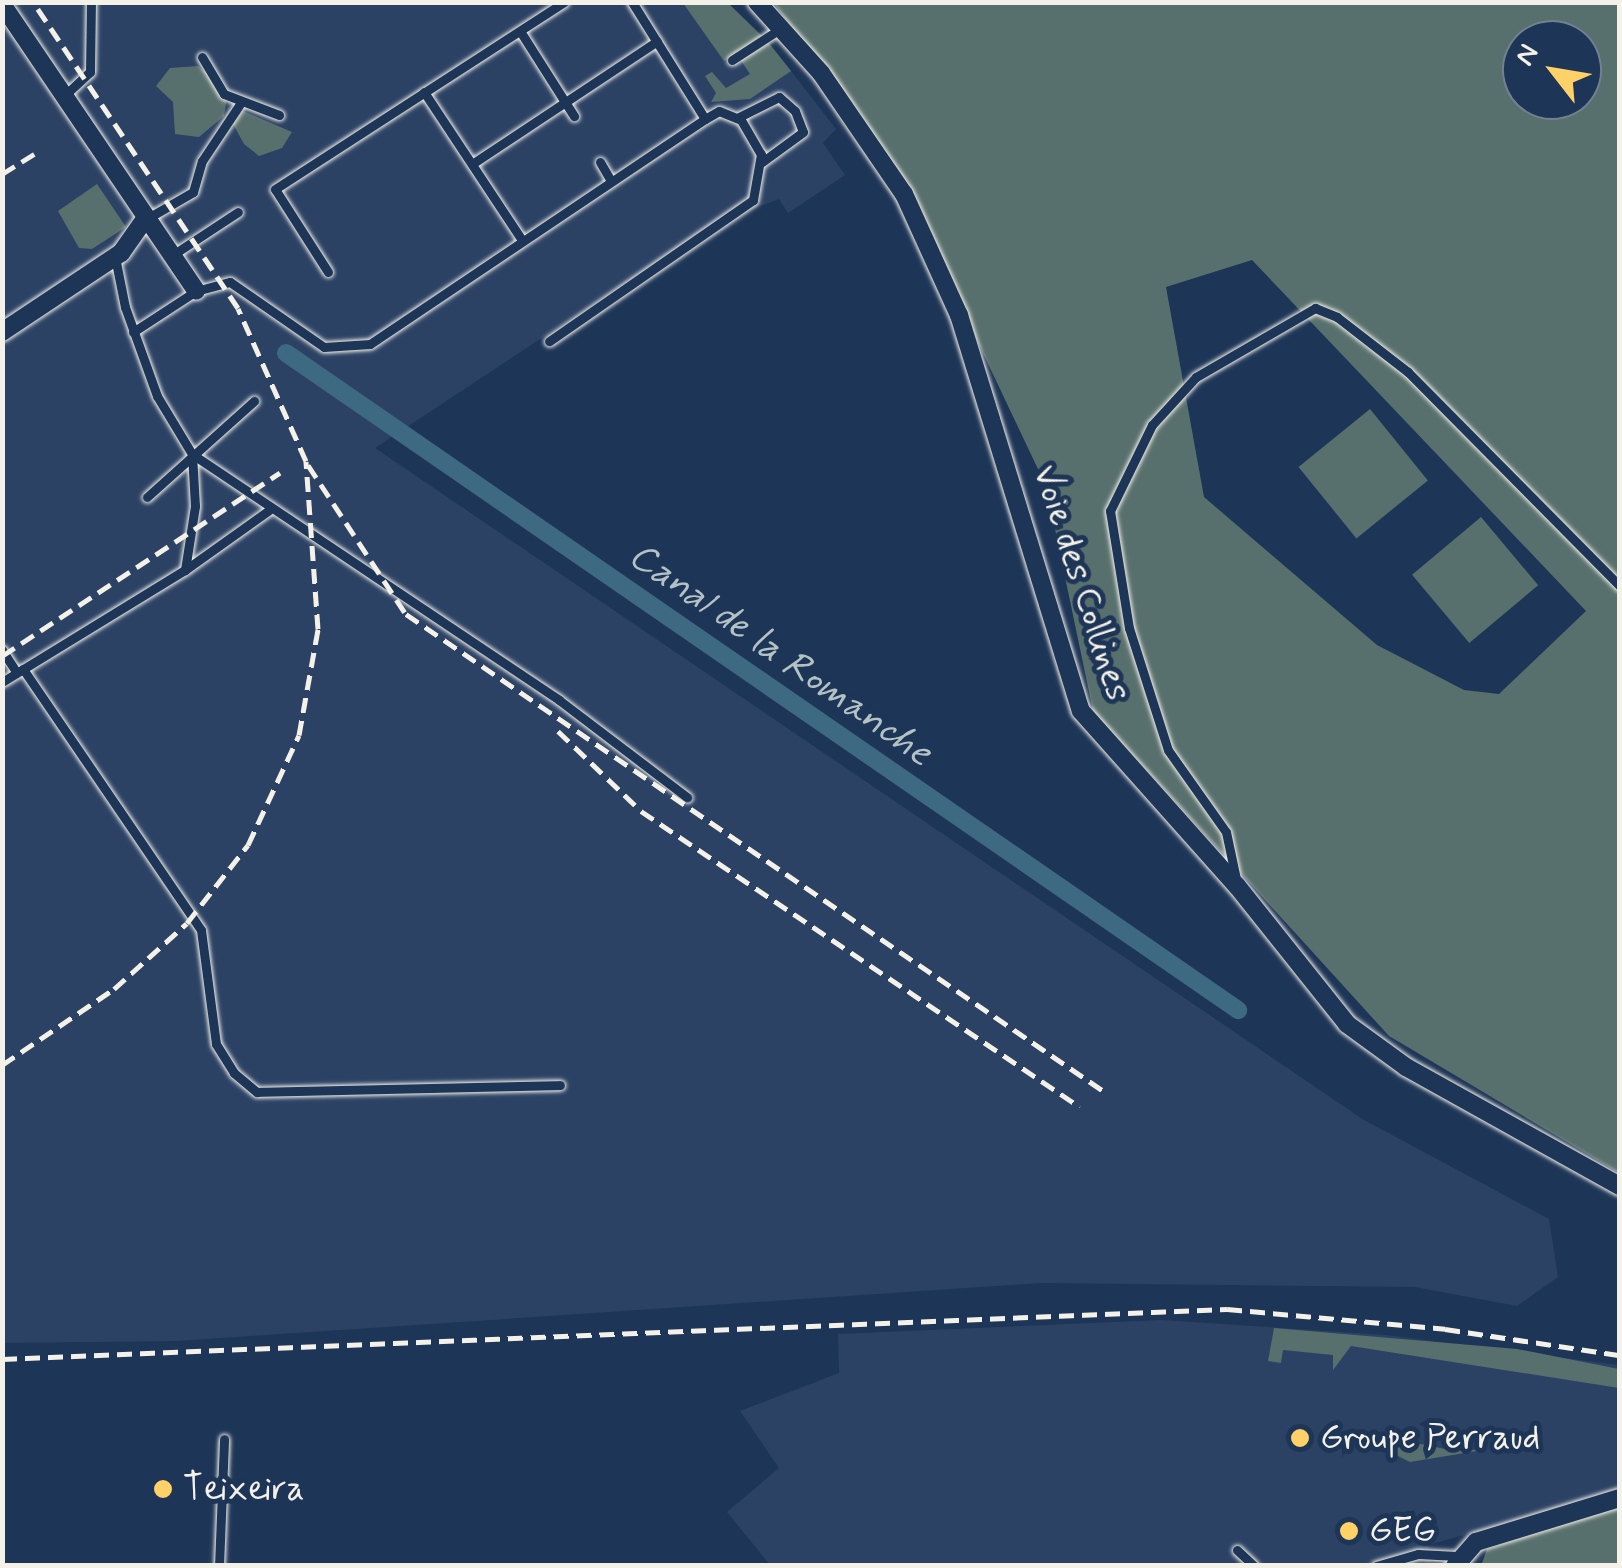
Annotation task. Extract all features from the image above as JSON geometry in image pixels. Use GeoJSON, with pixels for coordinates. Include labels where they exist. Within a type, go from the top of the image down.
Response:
{"type":"FeatureCollection","features":[{"type":"Feature","properties":{"kind":"street","name":"Voie des Collines"},"geometry":{"type":"LineString","coordinates":[[756,2],[820,73],[904,194],[960,316],[1081,711],[1237,886],[1347,1024],[1406,1067],[1620,1186]]}},
{"type":"Feature","properties":{"kind":"street"},"geometry":{"type":"LineString","coordinates":[[2,4],[196,291]]}},
{"type":"Feature","properties":{"kind":"street"},"geometry":{"type":"LineString","coordinates":[[2,332],[116,257],[146,219]]}},
{"type":"Feature","properties":{"kind":"street"},"geometry":{"type":"LineString","coordinates":[[1457,1563],[1476,1542],[1620,1498]]}},
{"type":"Feature","properties":{"kind":"lane"},"geometry":{"type":"LineString","coordinates":[[64,96],[90,72],[91,2]]}},
{"type":"Feature","properties":{"kind":"lane"},"geometry":{"type":"LineString","coordinates":[[328,272],[274,189],[564,2]]}},
{"type":"Feature","properties":{"kind":"lane"},"geometry":{"type":"LineString","coordinates":[[632,2],[705,120]]}},
{"type":"Feature","properties":{"kind":"lane"},"geometry":{"type":"LineString","coordinates":[[732,60],[780,29]]}},
{"type":"Feature","properties":{"kind":"lane"},"geometry":{"type":"LineString","coordinates":[[520,31],[574,116]]}},
{"type":"Feature","properties":{"kind":"lane"},"geometry":{"type":"LineString","coordinates":[[472,164],[657,41]]}},
{"type":"Feature","properties":{"kind":"lane"},"geometry":{"type":"LineString","coordinates":[[202,57],[224,94],[240,104],[279,115]]}},
{"type":"Feature","properties":{"kind":"lane"},"geometry":{"type":"LineString","coordinates":[[424,92],[522,240]]}},
{"type":"Feature","properties":{"kind":"lane"},"geometry":{"type":"LineString","coordinates":[[549,340],[723,226],[753,200],[762,162],[803,132],[795,111],[778,98],[737,118]]}},
{"type":"Feature","properties":{"kind":"lane"},"geometry":{"type":"LineString","coordinates":[[146,219],[193,192],[202,162],[240,104]]}},
{"type":"Feature","properties":{"kind":"lane"},"geometry":{"type":"LineString","coordinates":[[133,332],[196,291],[230,282],[324,347],[348,350],[370,344],[720,111],[737,118],[762,162]]}},
{"type":"Feature","properties":{"kind":"lane"},"geometry":{"type":"LineString","coordinates":[[600,162],[612,181]]}},
{"type":"Feature","properties":{"kind":"lane"},"geometry":{"type":"LineString","coordinates":[[171,256],[238,212]]}},
{"type":"Feature","properties":{"kind":"lane"},"geometry":{"type":"LineString","coordinates":[[116,257],[133,332],[157,396],[192,454],[269,510],[560,700],[687,797]]}},
{"type":"Feature","properties":{"kind":"lane"},"geometry":{"type":"LineString","coordinates":[[1237,886],[1226,832],[1168,750],[1129,628],[1110,511],[1152,425],[1196,377],[1314,308],[1336,317],[1408,372],[1620,586]]}},
{"type":"Feature","properties":{"kind":"lane"},"geometry":{"type":"LineString","coordinates":[[147,498],[254,400]]}},
{"type":"Feature","properties":{"kind":"lane"},"geometry":{"type":"LineString","coordinates":[[185,570],[195,506],[192,454]]}},
{"type":"Feature","properties":{"kind":"lane"},"geometry":{"type":"LineString","coordinates":[[2,682],[185,570],[269,510]]}},
{"type":"Feature","properties":{"kind":"lane"},"geometry":{"type":"LineString","coordinates":[[2,650],[201,930],[216,1044],[234,1073],[257,1092],[560,1085]]}},
{"type":"Feature","properties":{"kind":"lane"},"geometry":{"type":"LineString","coordinates":[[219,1566],[224,1439]]}},
{"type":"Feature","properties":{"kind":"lane"},"geometry":{"type":"LineString","coordinates":[[1237,1550],[1254,1566]]}},
{"type":"Feature","properties":{"kind":"lane"},"geometry":{"type":"LineString","coordinates":[[1376,1566],[1418,1554],[1457,1563]]}},
{"type":"Feature","properties":{"kind":"shaded area"},"geometry":{"type":"Polygon","coordinates":[[[2,3],[727,3],[771,45],[836,129],[823,143],[845,175],[788,213],[779,199],[716,223],[375,448],[1364,1120],[1549,1219],[1558,1277],[1517,1306],[1415,1287],[1042,1283],[176,1341],[3,1343],[2,3]]]}},
{"type":"Feature","properties":{"kind":"shaded area"},"geometry":{"type":"Polygon","coordinates":[[[1162,1320],[1386,1335],[1619,1365],[1619,1492],[1428,1545],[1431,1565],[770,1565],[727,1512],[779,1468],[740,1411],[839,1373],[838,1334],[1162,1320]]]}},
{"type":"Feature","properties":{"kind":"green space"},"geometry":{"type":"Polygon","coordinates":[[[683,3],[728,3],[762,36],[724,61],[683,3]]]}},
{"type":"Feature","properties":{"kind":"green space"},"geometry":{"type":"Polygon","coordinates":[[[774,3],[1619,3],[1619,1173],[1389,1036],[1093,711],[1046,486],[928,237],[870,133],[774,3]],[[1252,260],[1166,287],[1204,497],[1377,645],[1464,690],[1499,694],[1586,611],[1252,260]]]}},
{"type":"Feature","properties":{"kind":"green space"},"geometry":{"type":"Polygon","coordinates":[[[768,42],[791,71],[750,99],[711,102],[716,93],[705,76],[712,72],[726,88],[750,74],[740,59],[768,42]]]}},
{"type":"Feature","properties":{"kind":"green space"},"geometry":{"type":"Polygon","coordinates":[[[198,66],[228,90],[224,116],[199,137],[175,134],[173,102],[156,86],[170,68],[198,66]]]}},
{"type":"Feature","properties":{"kind":"green space"},"geometry":{"type":"Polygon","coordinates":[[[243,111],[292,132],[282,148],[259,156],[244,144],[233,124],[243,111]]]}},
{"type":"Feature","properties":{"kind":"green space"},"geometry":{"type":"Polygon","coordinates":[[[97,184],[126,227],[92,249],[79,248],[58,211],[97,184]]]}},
{"type":"Feature","properties":{"kind":"green space"},"geometry":{"type":"Polygon","coordinates":[[[1370,409],[1428,480],[1356,538],[1299,467],[1370,409]]]}},
{"type":"Feature","properties":{"kind":"green space"},"geometry":{"type":"Polygon","coordinates":[[[1481,517],[1538,585],[1469,643],[1412,575],[1481,517]]]}},
{"type":"Feature","properties":{"kind":"green space"},"geometry":{"type":"Polygon","coordinates":[[[1274,1328],[1517,1349],[1619,1369],[1619,1388],[1351,1346],[1333,1370],[1333,1355],[1283,1350],[1281,1363],[1268,1361],[1274,1328]]]}},
{"type":"Feature","properties":{"kind":"green space"},"geometry":{"type":"Polygon","coordinates":[[[1386,1437],[1445,1449],[1483,1450],[1410,1462],[1394,1454],[1386,1437]]]}},
{"type":"Feature","properties":{"kind":"green space"},"geometry":{"type":"Polygon","coordinates":[[[1619,1507],[1619,1565],[1481,1566],[1487,1549],[1619,1507]]]}},
{"type":"Feature","properties":{"kind":"waterway","name":"Canal de la Romanche"},"geometry":{"type":"LineString","coordinates":[[286,353],[1238,1010]]}},
{"type":"Feature","properties":{"kind":"railway"},"geometry":{"type":"LineString","coordinates":[[2,1065],[114,989],[187,923],[248,845],[299,735],[318,629],[306,461],[238,308],[33,2]]}},
{"type":"Feature","properties":{"kind":"railway"},"geometry":{"type":"LineString","coordinates":[[2,174],[39,151]]}},
{"type":"Feature","properties":{"kind":"railway"},"geometry":{"type":"LineString","coordinates":[[308,465],[406,614],[1105,1092]]}},
{"type":"Feature","properties":{"kind":"railway"},"geometry":{"type":"LineString","coordinates":[[2,656],[280,473]]}},
{"type":"Feature","properties":{"kind":"railway"},"geometry":{"type":"LineString","coordinates":[[558,731],[641,811],[1080,1107]]}},
{"type":"Feature","properties":{"kind":"railway"},"geometry":{"type":"LineString","coordinates":[[2,1359],[1227,1309],[1445,1329],[1620,1355]]}},
{"type":"Feature","properties":{"kind":"place","name":"Groupe Perraud"},"geometry":{"type":"Point","coordinates":[1300,1438]}},
{"type":"Feature","properties":{"kind":"place","name":"Teixeira"},"geometry":{"type":"Point","coordinates":[163,1489]}},
{"type":"Feature","properties":{"kind":"place","name":"GEG"},"geometry":{"type":"Point","coordinates":[1349,1531]}}]}
